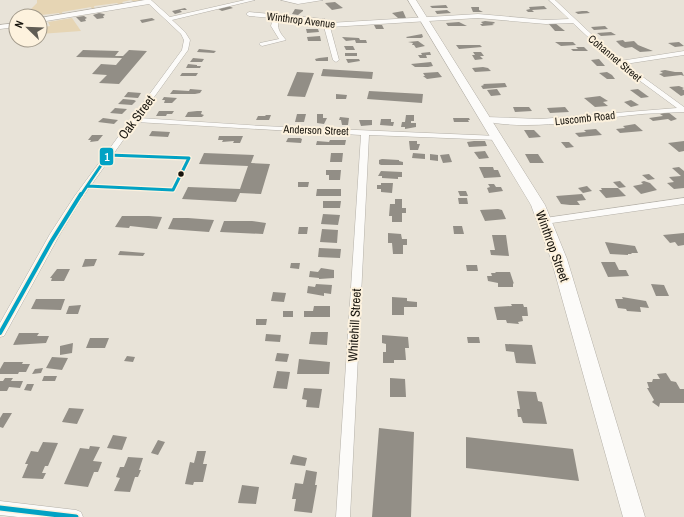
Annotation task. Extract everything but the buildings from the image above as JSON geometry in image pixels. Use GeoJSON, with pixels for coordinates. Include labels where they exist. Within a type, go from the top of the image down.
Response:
{"type":"FeatureCollection","features":[{"type":"Feature","properties":{"kind":"highway","name":"Winthrop Street"},"geometry":{"type":"LineString","coordinates":[[412,0],[498,138],[538,205],[545,221],[564,274],[634,517]]}},
{"type":"Feature","properties":{"kind":"street"},"geometry":{"type":"LineString","coordinates":[[169,19],[252,0]]}},
{"type":"Feature","properties":{"kind":"street"},"geometry":{"type":"LineString","coordinates":[[284,0],[298,2],[320,0]]}},
{"type":"Feature","properties":{"kind":"street","name":"Cohannet Street"},"geometry":{"type":"LineString","coordinates":[[552,0],[619,64],[684,110]]}},
{"type":"Feature","properties":{"kind":"street"},"geometry":{"type":"LineString","coordinates":[[48,19],[149,1]]}},
{"type":"Feature","properties":{"kind":"street","name":"Oak Street"},"geometry":{"type":"LineString","coordinates":[[0,333],[58,228],[78,197],[185,50],[187,43],[185,36],[149,1]]}},
{"type":"Feature","properties":{"kind":"street","name":"Winthrop Avenue"},"geometry":{"type":"LineString","coordinates":[[248,14],[325,21],[327,25],[478,16],[546,22],[574,21]]}},
{"type":"Feature","properties":{"kind":"street"},"geometry":{"type":"LineString","coordinates":[[262,44],[283,40],[278,35],[274,26],[276,17]]}},
{"type":"Feature","properties":{"kind":"street"},"geometry":{"type":"LineString","coordinates":[[327,25],[336,60]]}},
{"type":"Feature","properties":{"kind":"street"},"geometry":{"type":"LineString","coordinates":[[619,64],[684,53]]}},
{"type":"Feature","properties":{"kind":"street","name":"Luscomb Road"},"geometry":{"type":"LineString","coordinates":[[486,119],[514,123],[560,121],[594,119],[633,113],[684,110]]}},
{"type":"Feature","properties":{"kind":"street","name":"Anderson Street"},"geometry":{"type":"LineString","coordinates":[[133,120],[498,138]]}},
{"type":"Feature","properties":{"kind":"street","name":"Whitehill Street"},"geometry":{"type":"LineString","coordinates":[[343,517],[365,132]]}},
{"type":"Feature","properties":{"kind":"street"},"geometry":{"type":"LineString","coordinates":[[545,221],[684,201]]}},
{"type":"Feature","properties":{"kind":"street"},"geometry":{"type":"LineString","coordinates":[[0,321],[10,315]]}},
{"type":"Feature","properties":{"kind":"street"},"geometry":{"type":"LineString","coordinates":[[0,508],[76,517]]}},
{"type":"Feature","properties":{"kind":"shaded area"},"geometry":{"type":"Polygon","coordinates":[[[37,0],[131,0],[122,2],[124,4],[119,5],[117,3],[94,6],[95,9],[92,9],[91,7],[62,12],[63,15],[60,15],[59,13],[48,14],[48,8],[32,8],[37,3],[37,0]]]}},
{"type":"Feature","properties":{"kind":"shaded area"},"geometry":{"type":"Polygon","coordinates":[[[131,0],[141,0],[142,1],[134,2],[131,0]]]}},
{"type":"Feature","properties":{"kind":"shaded area"},"geometry":{"type":"Polygon","coordinates":[[[72,18],[81,31],[48,33],[48,26],[50,26],[48,22],[72,18]]]}},
{"type":"Feature","properties":{"kind":"transit line","name":"1"},"geometry":{"type":"LineString","coordinates":[[0,333],[65,220],[79,198],[93,177],[108,155],[189,158],[173,190],[86,186]]}},
{"type":"Feature","properties":{"kind":"transit line","name":"1"},"geometry":{"type":"LineString","coordinates":[[0,508],[76,517]]}}]}
